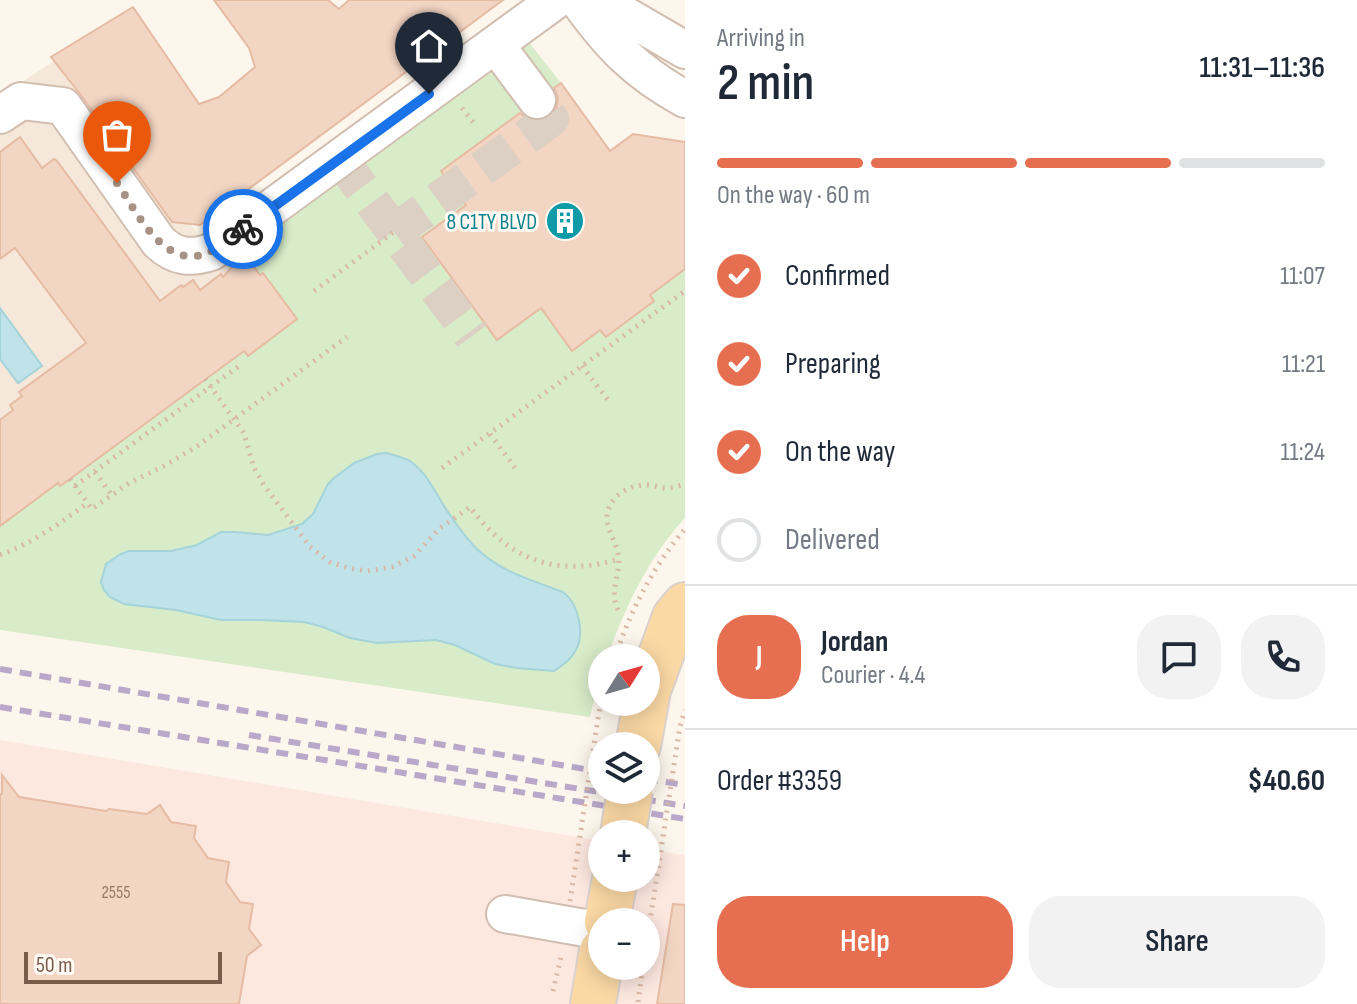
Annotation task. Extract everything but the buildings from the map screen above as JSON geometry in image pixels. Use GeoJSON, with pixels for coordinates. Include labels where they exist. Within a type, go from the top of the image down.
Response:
{"type":"FeatureCollection","features":[{"type":"Feature","properties":{"kind":"main road"},"geometry":{"type":"LineString","coordinates":[[647,732],[667,700],[675,617],[685,605]]}},
{"type":"Feature","properties":{"kind":"main road"},"geometry":{"type":"LineString","coordinates":[[593,1004],[595,980]]}},
{"type":"Feature","properties":{"kind":"street"},"geometry":{"type":"LineString","coordinates":[[0,115],[21,101],[63,106],[159,242],[175,253],[195,257],[211,252],[556,0]]}},
{"type":"Feature","properties":{"kind":"street"},"geometry":{"type":"LineString","coordinates":[[578,0],[611,44],[633,64],[685,99]]}},
{"type":"Feature","properties":{"kind":"street"},"geometry":{"type":"LineString","coordinates":[[599,0],[685,50]]}},
{"type":"Feature","properties":{"kind":"street"},"geometry":{"type":"LineString","coordinates":[[496,45],[537,100]]}},
{"type":"Feature","properties":{"kind":"street"},"geometry":{"type":"LineString","coordinates":[[505,914],[588,916]]}},
{"type":"Feature","properties":{"kind":"path"},"geometry":{"type":"LineString","coordinates":[[451,116],[462,107],[476,126]]}},
{"type":"Feature","properties":{"kind":"path"},"geometry":{"type":"LineString","coordinates":[[314,291],[394,232]]}},
{"type":"Feature","properties":{"kind":"path"},"geometry":{"type":"LineString","coordinates":[[442,468],[682,293],[685,303]]}},
{"type":"Feature","properties":{"kind":"path"},"geometry":{"type":"LineString","coordinates":[[70,479],[92,509],[129,483],[188,452],[347,337]]}},
{"type":"Feature","properties":{"kind":"path"},"geometry":{"type":"LineString","coordinates":[[75,486],[239,366]]}},
{"type":"Feature","properties":{"kind":"path"},"geometry":{"type":"LineString","coordinates":[[582,366],[611,404]]}},
{"type":"Feature","properties":{"kind":"path"},"geometry":{"type":"LineString","coordinates":[[205,379],[244,433],[254,468],[276,501],[317,554],[337,565],[367,571],[383,570],[406,561],[440,528],[470,507],[494,536],[531,559],[556,566],[583,567],[619,559]]}},
{"type":"Feature","properties":{"kind":"path"},"geometry":{"type":"LineString","coordinates":[[490,434],[518,472]]}},
{"type":"Feature","properties":{"kind":"path"},"geometry":{"type":"LineString","coordinates":[[95,472],[111,494]]}},
{"type":"Feature","properties":{"kind":"path"},"geometry":{"type":"LineString","coordinates":[[618,610],[613,595],[619,559],[607,518],[614,498],[632,487],[670,488],[685,484]]}},
{"type":"Feature","properties":{"kind":"path"},"geometry":{"type":"LineString","coordinates":[[0,555],[22,545],[88,503]]}},
{"type":"Feature","properties":{"kind":"path"},"geometry":{"type":"LineString","coordinates":[[621,644],[653,575],[685,529]]}},
{"type":"Feature","properties":{"kind":"path"},"geometry":{"type":"LineString","coordinates":[[652,908],[680,726],[667,700]]}},
{"type":"Feature","properties":{"kind":"path"},"geometry":{"type":"LineString","coordinates":[[599,716],[601,908]]}},
{"type":"Feature","properties":{"kind":"path"},"geometry":{"type":"LineString","coordinates":[[638,1002],[641,980]]}},
{"type":"Feature","properties":{"kind":"shaded area"},"geometry":{"type":"Polygon","coordinates":[[[71,50],[210,252],[243,228],[326,338],[0,560],[0,96],[71,50]]]}},
{"type":"Feature","properties":{"kind":"shaded area"},"geometry":{"type":"Polygon","coordinates":[[[0,740],[588,839],[588,892],[660,892],[660,851],[685,855],[685,1004],[0,1004],[0,740]]]}},
{"type":"Feature","properties":{"kind":"green space"},"geometry":{"type":"Polygon","coordinates":[[[527,40],[561,83],[442,170],[466,205],[422,238],[497,339],[541,308],[572,351],[600,330],[606,336],[654,301],[650,295],[685,269],[685,518],[649,567],[613,644],[588,644],[590,717],[0,630],[0,526],[50,473],[59,485],[244,351],[248,355],[297,319],[263,273],[257,276],[240,250],[527,40]]]}},
{"type":"Feature","properties":{"kind":"water"},"geometry":{"type":"Polygon","coordinates":[[[0,308],[42,366],[18,383],[0,359],[0,308]]]}},
{"type":"Feature","properties":{"kind":"water"},"geometry":{"type":"Polygon","coordinates":[[[386,453],[410,461],[421,470],[458,527],[484,555],[505,569],[569,597],[577,612],[580,638],[568,661],[554,671],[517,668],[495,664],[455,645],[436,640],[377,643],[350,638],[304,622],[221,620],[176,610],[124,604],[104,590],[101,582],[106,564],[129,551],[171,551],[197,545],[221,532],[268,535],[302,524],[313,514],[334,478],[354,463],[386,453]]]}},
{"type":"Feature","properties":{"kind":"tunnel"},"geometry":{"type":"LineString","coordinates":[[394,232],[551,119],[537,100]]}},
{"type":"Feature","properties":{"kind":"tunnel"},"geometry":{"type":"LineString","coordinates":[[340,159],[472,336]]}},
{"type":"Feature","properties":{"kind":"railway"},"geometry":{"type":"LineString","coordinates":[[0,669],[588,770]]}},
{"type":"Feature","properties":{"kind":"railway"},"geometry":{"type":"LineString","coordinates":[[0,707],[685,819]]}},
{"type":"Feature","properties":{"kind":"railway"},"geometry":{"type":"LineString","coordinates":[[249,735],[685,806]]}},
{"type":"Feature","properties":{"kind":"railway"},"geometry":{"type":"LineString","coordinates":[[660,781],[685,785]]}},
{"type":"Feature","properties":{"kind":"way so far"},"geometry":{"type":"LineString","coordinates":[[117,183],[159,242],[181,256],[195,257],[211,252],[243,229]]}},
{"type":"Feature","properties":{"kind":"place","name":"8 C1TY BLVD"},"geometry":{"type":"Point","coordinates":[565,221]}},
{"type":"Feature","properties":{"kind":"route"},"geometry":{"type":"LineString","coordinates":[[243,229],[429,94]]}}]}
